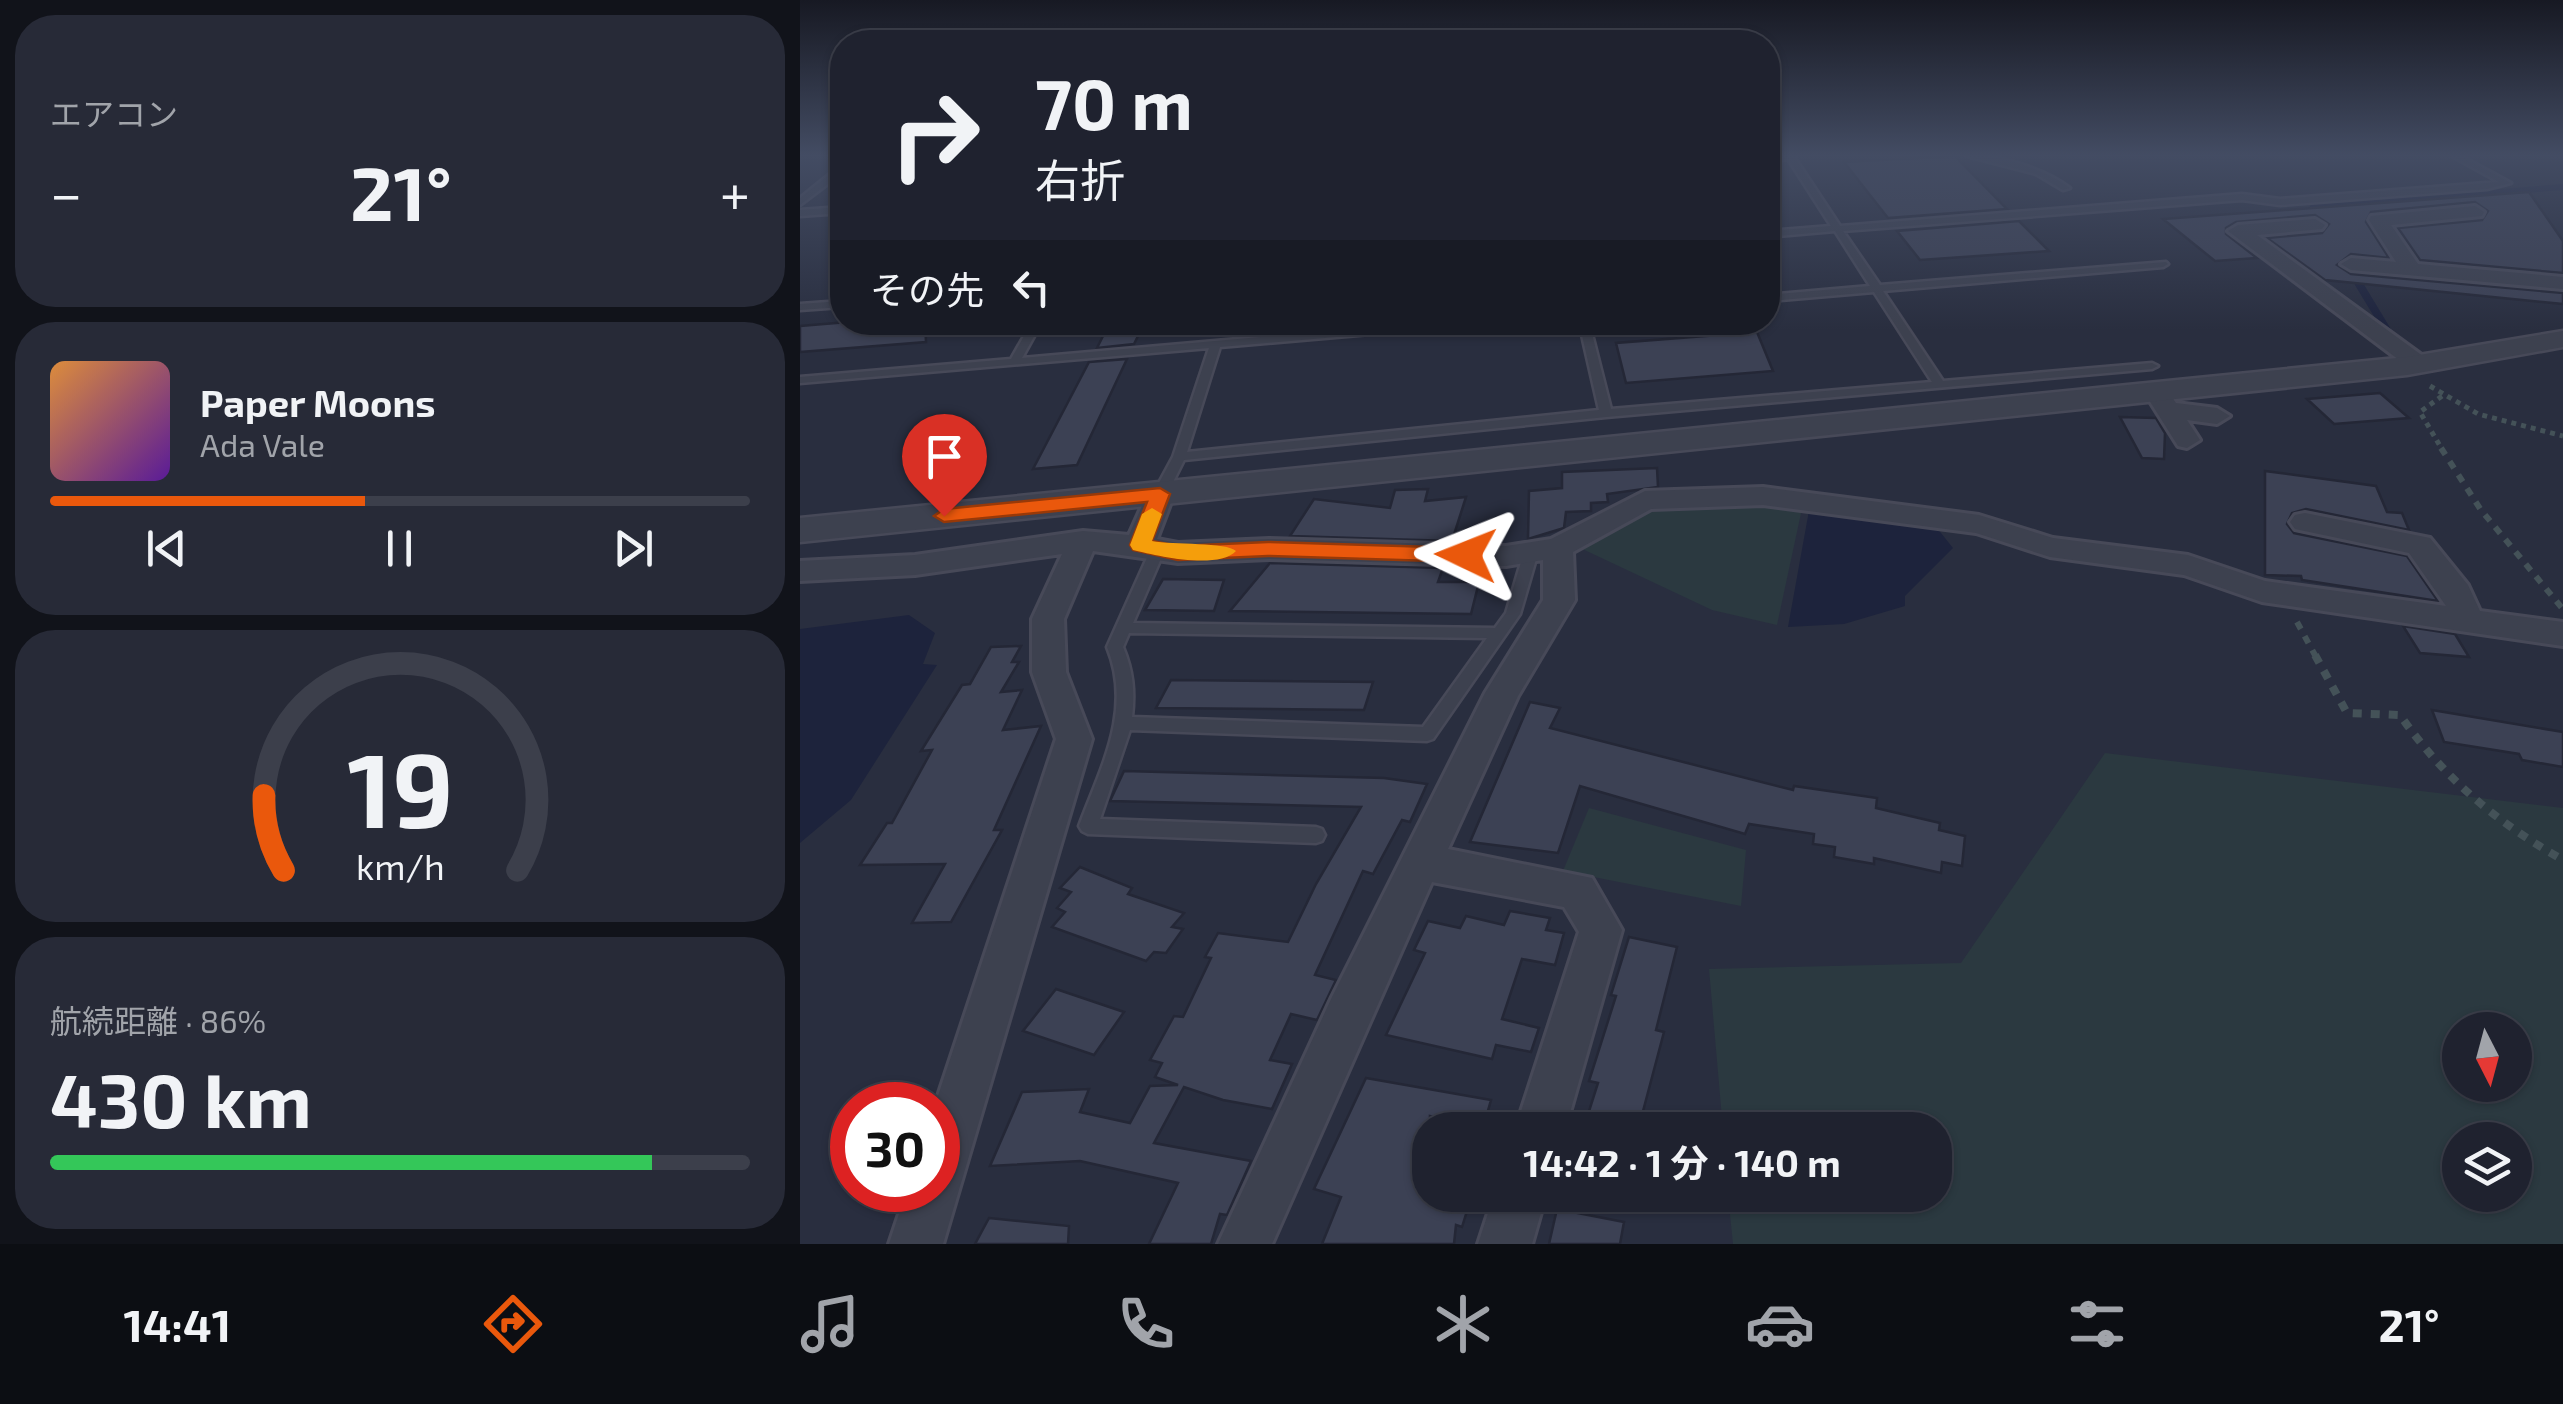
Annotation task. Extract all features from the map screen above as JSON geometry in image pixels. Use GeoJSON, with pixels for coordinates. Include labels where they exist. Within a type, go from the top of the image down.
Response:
{"type":"FeatureCollection","features":[{"type":"Feature","properties":{"kind":"street"},"geometry":{"type":"LineString","coordinates":[[2411,270],[2378,220],[2451,214]]}},
{"type":"Feature","properties":{"kind":"street"},"geometry":{"type":"LineString","coordinates":[[2440,215],[2457,228]]}},
{"type":"Feature","properties":{"kind":"street"},"geometry":{"type":"LineString","coordinates":[[2315,225],[2286,222],[2238,231],[2413,365]]}},
{"type":"Feature","properties":{"kind":"street"},"geometry":{"type":"LineString","coordinates":[[2351,264],[2563,283]]}},
{"type":"Feature","properties":{"kind":"street"},"geometry":{"type":"LineString","coordinates":[[800,530],[2413,365],[2563,339]]}},
{"type":"Feature","properties":{"kind":"street"},"geometry":{"type":"LineString","coordinates":[[2158,389],[2217,416]]}},
{"type":"Feature","properties":{"kind":"street"},"geometry":{"type":"LineString","coordinates":[[2158,389],[2186,440]]}},
{"type":"Feature","properties":{"kind":"street"},"geometry":{"type":"LineString","coordinates":[[1149,547],[1160,494]]}},
{"type":"Feature","properties":{"kind":"street"},"geometry":{"type":"LineString","coordinates":[[800,571],[915,565],[1083,541],[1178,553],[1268,549],[1506,556],[1545,550],[1645,500],[1764,496],[1979,524],[2050,546],[2188,565],[2262,590],[2563,634]]}},
{"type":"Feature","properties":{"kind":"street"},"geometry":{"type":"LineString","coordinates":[[2305,522],[2349,518],[2419,544],[2457,594],[2468,620]]}},
{"type":"Feature","properties":{"kind":"street"},"geometry":{"type":"LineString","coordinates":[[960,1104],[1074,739],[1048,672],[1048,619],[1083,541]]}},
{"type":"Feature","properties":{"kind":"street"},"geometry":{"type":"LineString","coordinates":[[1245,1244],[1348,1013],[1502,694],[1559,600],[1545,550]]}},
{"type":"Feature","properties":{"kind":"street"},"geometry":{"type":"LineString","coordinates":[[1424,862],[1577,890],[1601,930],[1545,1112]]}},
{"type":"Feature","properties":{"kind":"street"},"geometry":{"type":"LineString","coordinates":[[916,1244],[926,1212]]}},
{"type":"Feature","properties":{"kind":"street"},"geometry":{"type":"LineString","coordinates":[[1505,1244],[1515,1212]]}},
{"type":"Feature","properties":{"kind":"lane"},"geometry":{"type":"LineString","coordinates":[[1831,214],[1938,382]]}},
{"type":"Feature","properties":{"kind":"lane"},"geometry":{"type":"LineString","coordinates":[[1780,233],[2021,214]]}},
{"type":"Feature","properties":{"kind":"lane"},"geometry":{"type":"LineString","coordinates":[[1780,297],[2162,264]]}},
{"type":"Feature","properties":{"kind":"lane"},"geometry":{"type":"LineString","coordinates":[[800,307],[830,305]]}},
{"type":"Feature","properties":{"kind":"lane"},"geometry":{"type":"LineString","coordinates":[[1015,362],[1030,335]]}},
{"type":"Feature","properties":{"kind":"lane"},"geometry":{"type":"LineString","coordinates":[[1281,339],[1282,335]]}},
{"type":"Feature","properties":{"kind":"lane"},"geometry":{"type":"LineString","coordinates":[[800,380],[1326,335]]}},
{"type":"Feature","properties":{"kind":"lane"},"geometry":{"type":"LineString","coordinates":[[1587,335],[1606,413]]}},
{"type":"Feature","properties":{"kind":"lane"},"geometry":{"type":"LineString","coordinates":[[1160,494],[1179,457],[1216,344]]}},
{"type":"Feature","properties":{"kind":"lane"},"geometry":{"type":"LineString","coordinates":[[1179,457],[1938,382],[2158,389]]}},
{"type":"Feature","properties":{"kind":"lane"},"geometry":{"type":"LineString","coordinates":[[1149,547],[1115,647],[1126,664],[1124,723],[1088,826],[1316,835]]}},
{"type":"Feature","properties":{"kind":"lane"},"geometry":{"type":"LineString","coordinates":[[1124,723],[1427,734],[1513,614],[1545,550]]}},
{"type":"Feature","properties":{"kind":"lane"},"geometry":{"type":"LineString","coordinates":[[1123,628],[1500,633]]}},
{"type":"Feature","properties":{"kind":"path"},"geometry":{"type":"LineString","coordinates":[[2413,365],[2442,396],[2478,414],[2563,436]]}},
{"type":"Feature","properties":{"kind":"path"},"geometry":{"type":"LineString","coordinates":[[2442,396],[2420,412],[2426,425],[2472,498],[2563,609]]}},
{"type":"Feature","properties":{"kind":"path"},"geometry":{"type":"LineString","coordinates":[[2284,594],[2347,713],[2400,716],[2426,754],[2480,811],[2563,860]]}},
{"type":"Feature","properties":{"kind":"shaded area"},"geometry":{"type":"Polygon","coordinates":[[[1658,503],[1803,504],[1777,625],[1712,610],[1576,546],[1658,503]]]}},
{"type":"Feature","properties":{"kind":"shaded area"},"geometry":{"type":"Polygon","coordinates":[[[2105,753],[2563,808],[2563,1244],[1733,1244],[1730,1212],[1952,1212],[1952,1112],[1721,1112],[1709,969],[1961,963],[2105,753]]]}},
{"type":"Feature","properties":{"kind":"shaded area"},"geometry":{"type":"Polygon","coordinates":[[[1589,808],[1746,850],[1741,906],[1563,871],[1589,808]]]}},
{"type":"Feature","properties":{"kind":"water"},"geometry":{"type":"Polygon","coordinates":[[[1810,505],[1929,518],[1953,548],[1905,596],[1905,606],[1844,624],[1788,627],[1810,505]]]}},
{"type":"Feature","properties":{"kind":"water"},"geometry":{"type":"Polygon","coordinates":[[[909,615],[935,633],[923,664],[937,665],[851,800],[800,843],[800,629],[909,615]]]}},
{"type":"Feature","properties":{"kind":"building"},"geometry":{"type":"Polygon","coordinates":[[[1885,214],[1940,214],[1888,218],[1885,214]]]}},
{"type":"Feature","properties":{"kind":"building"},"geometry":{"type":"Polygon","coordinates":[[[2230,214],[2370,214],[2366,222],[2389,258],[2351,254],[2337,265],[2351,274],[2563,293],[2563,304],[2325,280],[2267,238],[2322,233],[2329,224],[2315,215],[2236,222],[2226,228],[2226,234],[2257,258],[2215,261],[2163,219],[2230,214]]]}},
{"type":"Feature","properties":{"kind":"building"},"geometry":{"type":"Polygon","coordinates":[[[2486,214],[2544,214],[2563,241],[2563,273],[2420,260],[2398,228],[2482,220],[2486,214]]]}},
{"type":"Feature","properties":{"kind":"building"},"geometry":{"type":"Polygon","coordinates":[[[2019,221],[2049,251],[1920,260],[1897,231],[2019,221]]]}},
{"type":"Feature","properties":{"kind":"building"},"geometry":{"type":"Polygon","coordinates":[[[830,324],[830,335],[926,335],[926,342],[800,352],[800,326],[830,324]]]}},
{"type":"Feature","properties":{"kind":"building"},"geometry":{"type":"Polygon","coordinates":[[[1104,335],[1138,335],[1134,344],[1097,348],[1104,335]]]}},
{"type":"Feature","properties":{"kind":"building"},"geometry":{"type":"Polygon","coordinates":[[[1758,335],[1773,371],[1626,383],[1616,343],[1758,335]]]}},
{"type":"Feature","properties":{"kind":"building"},"geometry":{"type":"Polygon","coordinates":[[[1127,359],[1077,465],[1033,469],[1089,362],[1127,359]]]}},
{"type":"Feature","properties":{"kind":"building"},"geometry":{"type":"Polygon","coordinates":[[[2380,393],[2409,418],[2334,424],[2307,399],[2380,393]]]}},
{"type":"Feature","properties":{"kind":"building"},"geometry":{"type":"Polygon","coordinates":[[[2120,417],[2156,418],[2165,433],[2164,459],[2142,458],[2120,417]]]}},
{"type":"Feature","properties":{"kind":"building"},"geometry":{"type":"Polygon","coordinates":[[[1657,468],[1658,487],[1607,494],[1608,502],[1591,503],[1591,511],[1566,512],[1564,528],[1528,539],[1529,491],[1562,488],[1562,472],[1657,468]]]}},
{"type":"Feature","properties":{"kind":"building"},"geometry":{"type":"Polygon","coordinates":[[[2265,471],[2376,486],[2387,512],[2402,513],[2409,530],[2306,509],[2292,513],[2287,524],[2294,533],[2407,556],[2438,601],[2302,580],[2301,576],[2265,575],[2265,471]]]}},
{"type":"Feature","properties":{"kind":"building"},"geometry":{"type":"Polygon","coordinates":[[[1428,489],[1425,501],[1466,497],[1452,541],[1290,536],[1314,499],[1390,508],[1395,490],[1428,489]]]}},
{"type":"Feature","properties":{"kind":"building"},"geometry":{"type":"Polygon","coordinates":[[[1270,563],[1443,568],[1438,582],[1479,582],[1471,614],[1230,611],[1270,563]]]}},
{"type":"Feature","properties":{"kind":"building"},"geometry":{"type":"Polygon","coordinates":[[[1163,579],[1224,580],[1214,611],[1145,610],[1163,579]]]}},
{"type":"Feature","properties":{"kind":"building"},"geometry":{"type":"Polygon","coordinates":[[[2403,626],[2455,634],[2469,657],[2420,653],[2403,626]]]}},
{"type":"Feature","properties":{"kind":"building"},"geometry":{"type":"Polygon","coordinates":[[[1021,646],[1012,662],[1019,662],[1001,692],[1022,690],[1003,730],[1041,726],[994,830],[1002,830],[951,922],[912,923],[945,864],[860,865],[887,823],[892,823],[932,750],[921,751],[962,685],[970,684],[991,647],[1021,646]]]}},
{"type":"Feature","properties":{"kind":"building"},"geometry":{"type":"Polygon","coordinates":[[[1171,680],[1373,682],[1364,710],[1156,708],[1171,680]]]}},
{"type":"Feature","properties":{"kind":"building"},"geometry":{"type":"Polygon","coordinates":[[[1530,702],[1560,708],[1550,728],[1793,790],[1794,786],[1877,798],[1876,808],[1940,823],[1939,830],[1965,836],[1962,866],[1942,862],[1941,873],[1874,858],[1874,864],[1834,857],[1835,847],[1813,844],[1814,834],[1749,824],[1745,834],[1580,786],[1558,853],[1470,842],[1530,702]]]}},
{"type":"Feature","properties":{"kind":"building"},"geometry":{"type":"Polygon","coordinates":[[[2432,710],[2563,732],[2563,767],[2522,760],[2519,754],[2444,742],[2432,710]]]}},
{"type":"Feature","properties":{"kind":"building"},"geometry":{"type":"Polygon","coordinates":[[[1124,771],[1384,778],[1427,784],[1410,822],[1402,820],[1373,874],[1363,871],[1315,975],[1336,980],[1317,1020],[1291,1014],[1270,1060],[1292,1064],[1272,1109],[1223,1100],[1184,1087],[1154,1143],[1251,1161],[1227,1215],[1220,1214],[1211,1244],[1149,1244],[1178,1183],[1080,1161],[990,1166],[1022,1092],[1089,1089],[1080,1112],[1130,1123],[1150,1086],[1178,1085],[1155,1077],[1162,1063],[1150,1060],[1174,1016],[1183,1017],[1211,958],[1205,957],[1218,933],[1288,942],[1361,807],[1110,801],[1124,771]]]}},
{"type":"Feature","properties":{"kind":"building"},"geometry":{"type":"Polygon","coordinates":[[[1080,867],[1132,888],[1128,894],[1184,913],[1172,927],[1183,929],[1166,953],[1154,952],[1146,961],[1052,927],[1065,912],[1057,908],[1071,892],[1060,888],[1080,867]]]}},
{"type":"Feature","properties":{"kind":"building"},"geometry":{"type":"Polygon","coordinates":[[[1510,911],[1550,918],[1546,930],[1564,933],[1555,965],[1522,959],[1502,1019],[1539,1028],[1531,1052],[1496,1045],[1492,1059],[1386,1035],[1425,953],[1414,950],[1428,921],[1460,928],[1466,916],[1504,925],[1510,911]]]}},
{"type":"Feature","properties":{"kind":"building"},"geometry":{"type":"Polygon","coordinates":[[[1629,937],[1677,947],[1656,1030],[1664,1032],[1643,1112],[1589,1112],[1598,1083],[1589,1081],[1616,996],[1611,995],[1629,937]]]}},
{"type":"Feature","properties":{"kind":"building"},"geometry":{"type":"Polygon","coordinates":[[[1056,989],[1124,1012],[1094,1055],[1023,1031],[1056,989]]]}},
{"type":"Feature","properties":{"kind":"building"},"geometry":{"type":"Polygon","coordinates":[[[1366,1078],[1491,1100],[1488,1112],[1412,1112],[1412,1212],[1467,1212],[1462,1227],[1456,1225],[1454,1244],[1322,1244],[1341,1197],[1314,1189],[1366,1078]]]}},
{"type":"Feature","properties":{"kind":"building"},"geometry":{"type":"Polygon","coordinates":[[[1556,1212],[1624,1222],[1620,1244],[1549,1244],[1556,1212]]]}},
{"type":"Feature","properties":{"kind":"building"},"geometry":{"type":"Polygon","coordinates":[[[989,1218],[1069,1226],[1068,1244],[975,1244],[989,1218]]]}},
{"type":"Feature","properties":{"kind":"waterway"},"geometry":{"type":"LineString","coordinates":[[2317,214],[2328,232]]}},
{"type":"Feature","properties":{"kind":"waterway"},"geometry":{"type":"LineString","coordinates":[[2344,260],[2360,287]]}},
{"type":"Feature","properties":{"kind":"waterway"},"geometry":{"type":"LineString","coordinates":[[2359,284],[2388,332]]}},
{"type":"Feature","properties":{"kind":"slow traffic"},"geometry":{"type":"LineString","coordinates":[[1152,514],[1140,545],[1178,553],[1226,551]]}},
{"type":"Feature","properties":{"kind":"route"},"geometry":{"type":"LineString","coordinates":[[944,516],[1160,494],[1140,545],[1178,553],[1268,549],[1466,555]]}}]}
